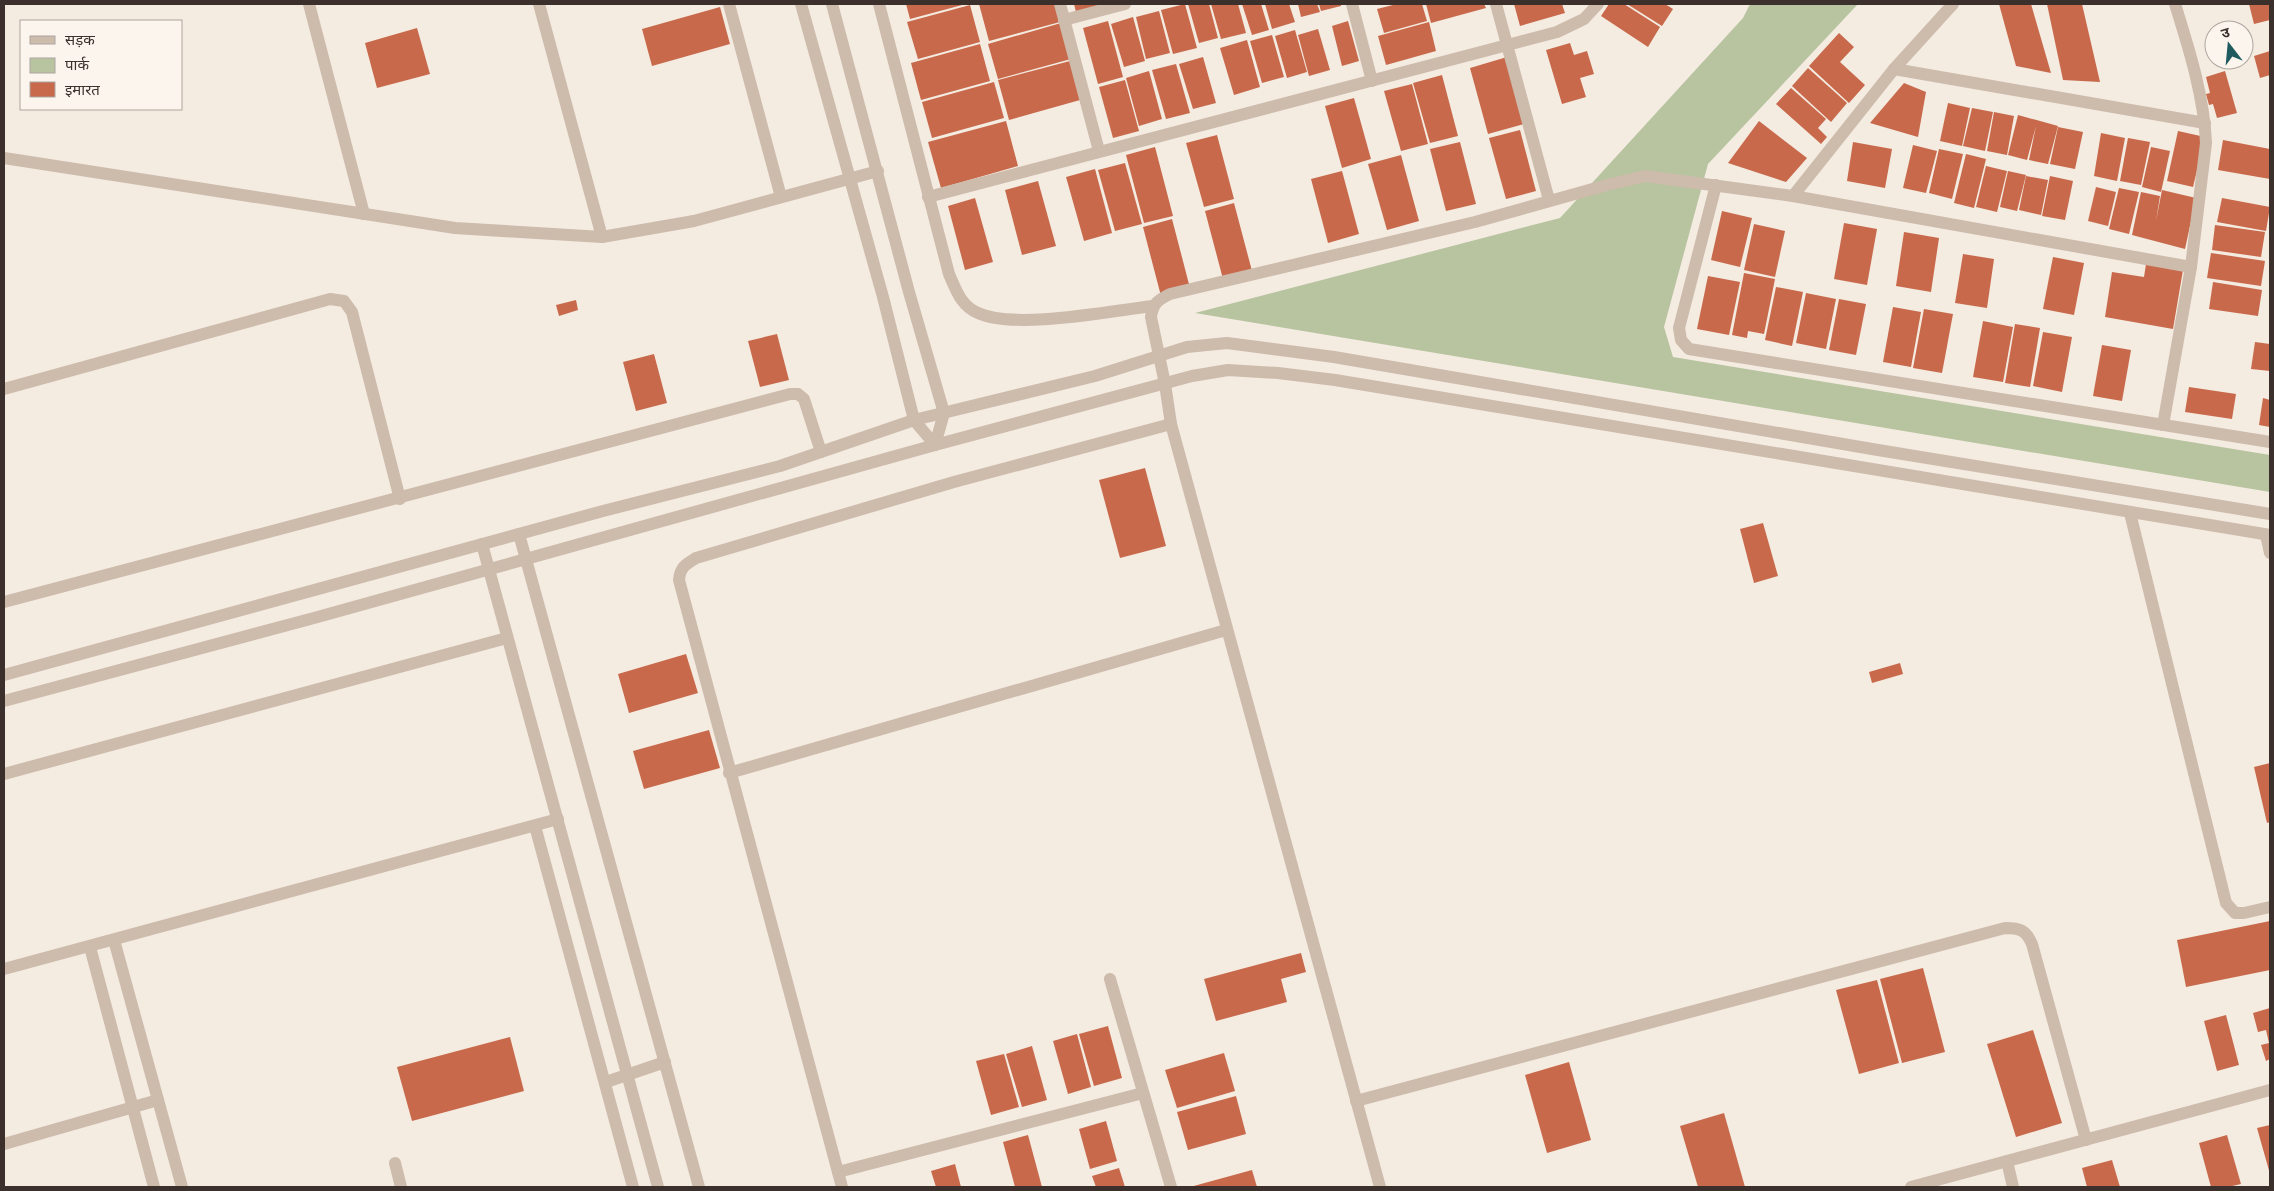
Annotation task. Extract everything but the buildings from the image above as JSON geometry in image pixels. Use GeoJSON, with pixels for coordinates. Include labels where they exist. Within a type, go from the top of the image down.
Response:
{"type":"FeatureCollection","features":[{"type":"Feature","properties":{"kind":"street"},"geometry":{"type":"LineString","coordinates":[[309,4],[364,214]]}},
{"type":"Feature","properties":{"kind":"street"},"geometry":{"type":"LineString","coordinates":[[539,4],[602,237]]}},
{"type":"Feature","properties":{"kind":"street"},"geometry":{"type":"LineString","coordinates":[[729,4],[782,197]]}},
{"type":"Feature","properties":{"kind":"street"},"geometry":{"type":"LineString","coordinates":[[801,4],[883,297],[914,420],[935,445]]}},
{"type":"Feature","properties":{"kind":"street"},"geometry":{"type":"LineString","coordinates":[[832,4],[909,292],[944,413],[935,445]]}},
{"type":"Feature","properties":{"kind":"street"},"geometry":{"type":"LineString","coordinates":[[879,4],[949,274],[961,300],[978,313],[1001,318],[1049,319],[1152,306],[1158,300],[1170,294],[1475,222],[1549,200],[1645,176],[1793,196],[2192,267]]}},
{"type":"Feature","properties":{"kind":"street"},"geometry":{"type":"LineString","coordinates":[[1060,4],[1099,151]]}},
{"type":"Feature","properties":{"kind":"street"},"geometry":{"type":"LineString","coordinates":[[1064,20],[1124,4]]}},
{"type":"Feature","properties":{"kind":"street"},"geometry":{"type":"LineString","coordinates":[[1352,4],[1372,82]]}},
{"type":"Feature","properties":{"kind":"street"},"geometry":{"type":"LineString","coordinates":[[1496,4],[1549,200]]}},
{"type":"Feature","properties":{"kind":"street"},"geometry":{"type":"LineString","coordinates":[[928,197],[1557,32],[1584,19],[1598,4]]}},
{"type":"Feature","properties":{"kind":"street"},"geometry":{"type":"LineString","coordinates":[[1793,196],[1894,70],[1954,4]]}},
{"type":"Feature","properties":{"kind":"street"},"geometry":{"type":"LineString","coordinates":[[2162,425],[2192,267],[2206,143],[2205,123],[2190,56],[2175,4]]}},
{"type":"Feature","properties":{"kind":"street"},"geometry":{"type":"LineString","coordinates":[[1894,70],[2205,123]]}},
{"type":"Feature","properties":{"kind":"street"},"geometry":{"type":"LineString","coordinates":[[4,158],[455,228],[602,237],[694,222],[878,171]]}},
{"type":"Feature","properties":{"kind":"street"},"geometry":{"type":"LineString","coordinates":[[1716,185],[1679,328],[1681,340],[1689,349],[2270,442]]}},
{"type":"Feature","properties":{"kind":"street"},"geometry":{"type":"LineString","coordinates":[[4,389],[330,299],[344,301],[352,312],[400,499]]}},
{"type":"Feature","properties":{"kind":"street"},"geometry":{"type":"LineString","coordinates":[[1152,306],[1151,317],[1158,356],[1166,384],[1171,424],[1380,1187]]}},
{"type":"Feature","properties":{"kind":"street"},"geometry":{"type":"LineString","coordinates":[[4,675],[519,534],[780,466],[914,420],[1095,376],[1187,347],[1227,343],[1267,347],[2270,514]]}},
{"type":"Feature","properties":{"kind":"street"},"geometry":{"type":"LineString","coordinates":[[4,701],[935,445],[1192,376],[1228,370],[1278,372],[1335,380],[2130,514],[2268,535],[2270,553]]}},
{"type":"Feature","properties":{"kind":"street"},"geometry":{"type":"LineString","coordinates":[[4,602],[400,499],[790,394],[798,394],[804,399],[821,452]]}},
{"type":"Feature","properties":{"kind":"street"},"geometry":{"type":"LineString","coordinates":[[842,1187],[679,580],[680,571],[686,563],[706,555],[954,482],[1171,424]]}},
{"type":"Feature","properties":{"kind":"street"},"geometry":{"type":"LineString","coordinates":[[2130,514],[2226,903],[2235,913],[2244,913],[2270,907]]}},
{"type":"Feature","properties":{"kind":"street"},"geometry":{"type":"LineString","coordinates":[[519,534],[700,1187]]}},
{"type":"Feature","properties":{"kind":"street"},"geometry":{"type":"LineString","coordinates":[[482,544],[658,1187]]}},
{"type":"Feature","properties":{"kind":"street"},"geometry":{"type":"LineString","coordinates":[[730,773],[1226,630]]}},
{"type":"Feature","properties":{"kind":"street"},"geometry":{"type":"LineString","coordinates":[[4,774],[507,638]]}},
{"type":"Feature","properties":{"kind":"street"},"geometry":{"type":"LineString","coordinates":[[4,969],[558,820]]}},
{"type":"Feature","properties":{"kind":"street"},"geometry":{"type":"LineString","coordinates":[[535,826],[633,1187]]}},
{"type":"Feature","properties":{"kind":"street"},"geometry":{"type":"LineString","coordinates":[[1356,1101],[2005,928],[2019,928],[2027,934],[2032,944],[2086,1140]]}},
{"type":"Feature","properties":{"kind":"street"},"geometry":{"type":"LineString","coordinates":[[114,940],[182,1187]]}},
{"type":"Feature","properties":{"kind":"street"},"geometry":{"type":"LineString","coordinates":[[90,947],[154,1187]]}},
{"type":"Feature","properties":{"kind":"street"},"geometry":{"type":"LineString","coordinates":[[1110,979],[1171,1187]]}},
{"type":"Feature","properties":{"kind":"street"},"geometry":{"type":"LineString","coordinates":[[606,1082],[665,1062]]}},
{"type":"Feature","properties":{"kind":"street"},"geometry":{"type":"LineString","coordinates":[[1911,1187],[2270,1090]]}},
{"type":"Feature","properties":{"kind":"street"},"geometry":{"type":"LineString","coordinates":[[838,1172],[1142,1093]]}},
{"type":"Feature","properties":{"kind":"street"},"geometry":{"type":"LineString","coordinates":[[4,1144],[158,1100]]}},
{"type":"Feature","properties":{"kind":"street"},"geometry":{"type":"LineString","coordinates":[[2007,1161],[2013,1187]]}},
{"type":"Feature","properties":{"kind":"street"},"geometry":{"type":"LineString","coordinates":[[395,1163],[401,1187]]}},
{"type":"Feature","properties":{"kind":"green space"},"geometry":{"type":"Polygon","coordinates":[[[1750,4],[1858,4],[1708,164],[1664,327],[1673,357],[2270,455],[2270,492],[1195,313],[1560,218],[1743,18],[1750,4]]]}}]}
